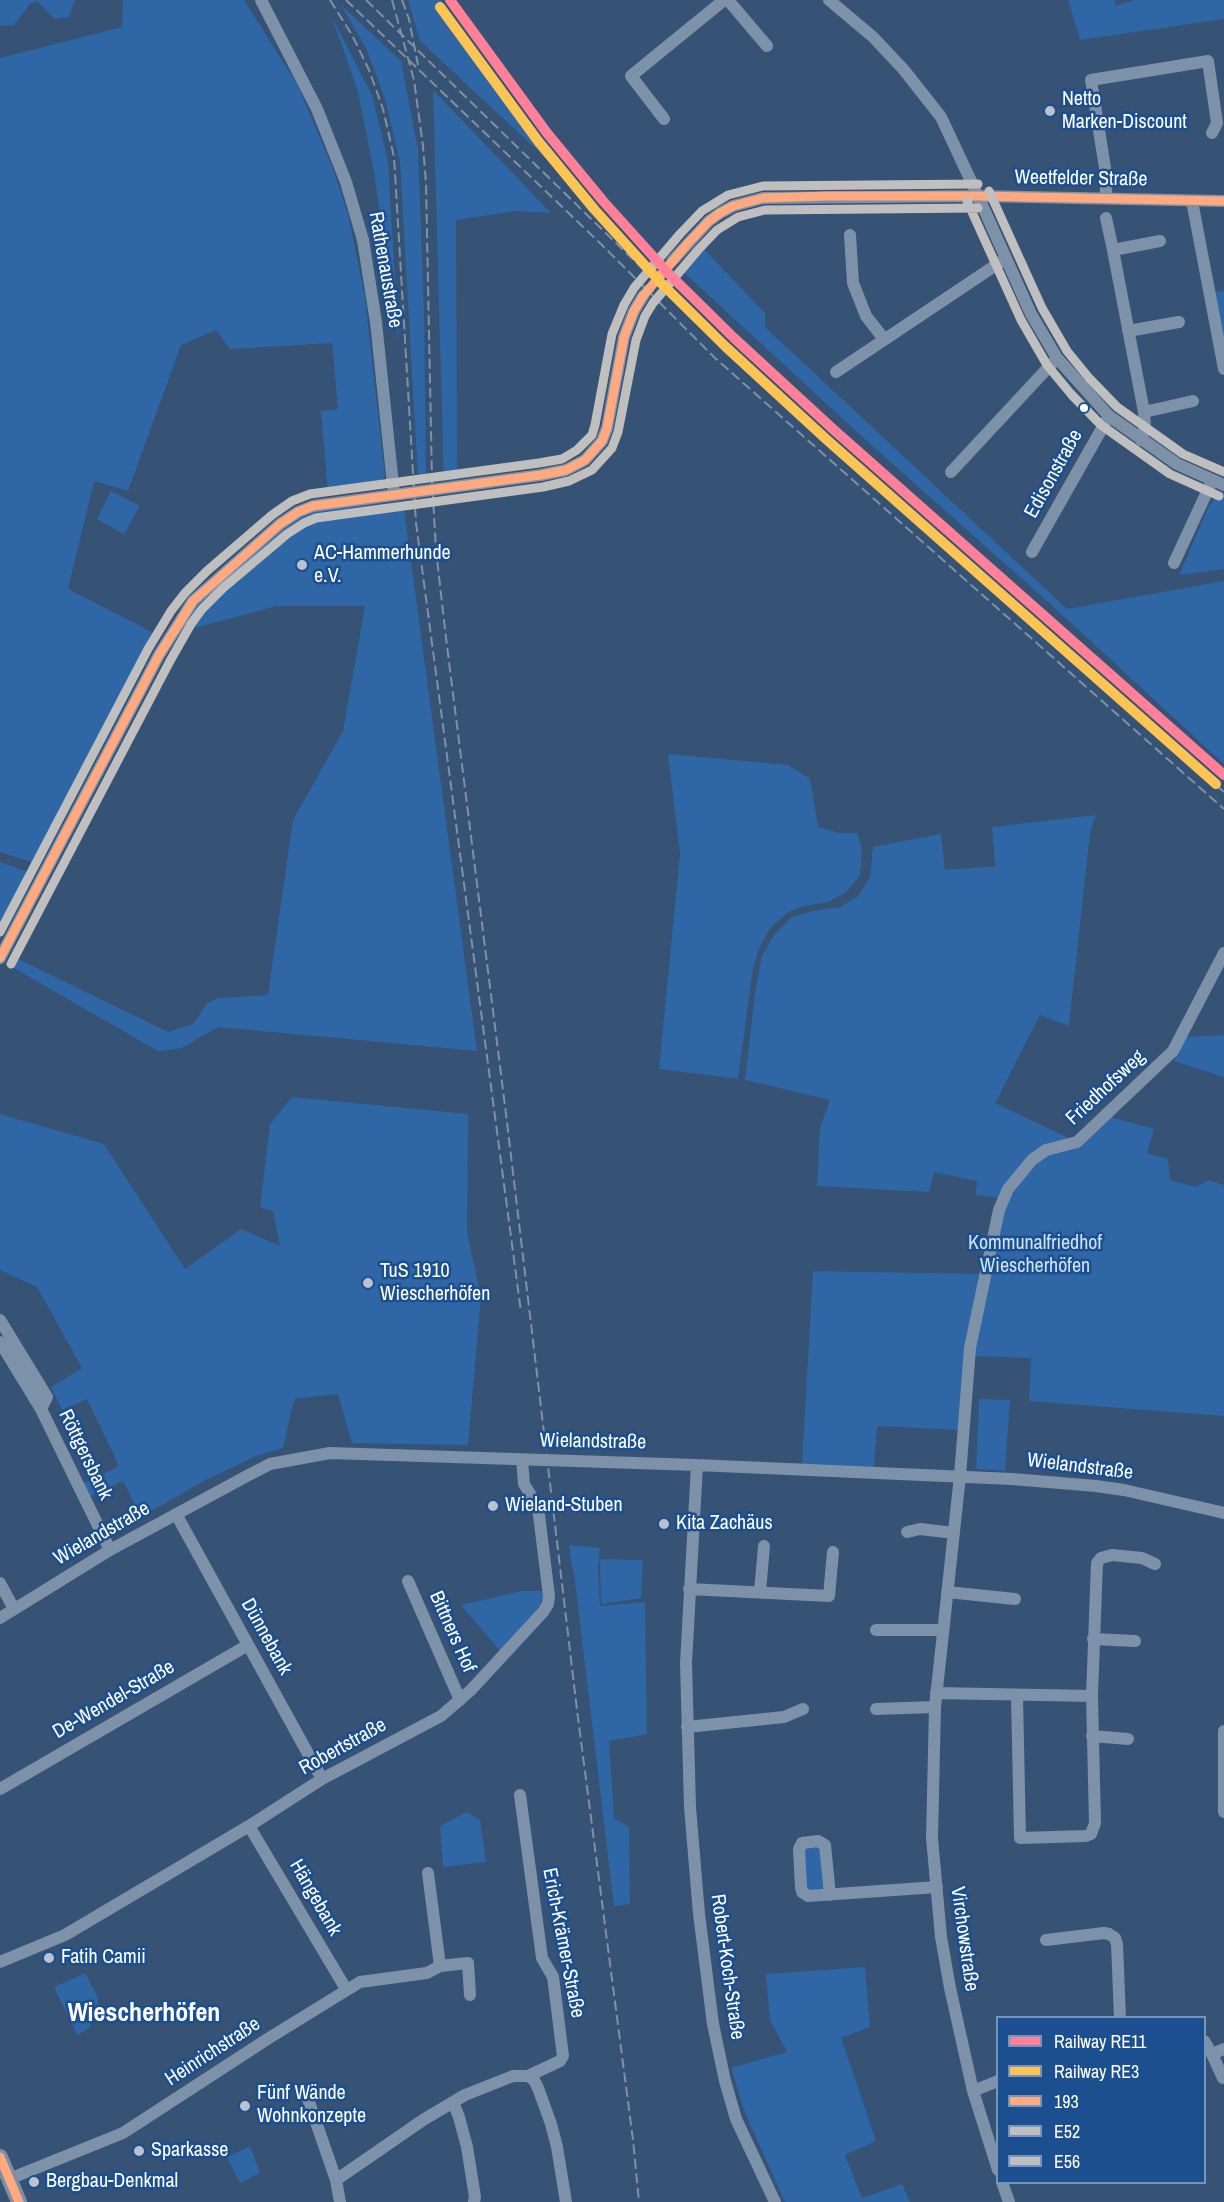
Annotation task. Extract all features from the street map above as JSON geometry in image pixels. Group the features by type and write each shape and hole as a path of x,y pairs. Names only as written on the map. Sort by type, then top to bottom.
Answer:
{"main road":[{"path":"0,2157 5,2181 19,2202"}],"street":[{"name":"Rathenaustraße","path":"261,0 317,109 346,182 361,231 376,322 394,494"},
{"path":"664,119 631,76 726,0 767,46"},
{"path":"829,0 873,38 904,70 941,117 1031,314 1057,358 1109,416 1177,464 1218,483 1174,563"},
{"path":"1106,199 1106,174 1090,80 1208,61 1217,123 1212,133"},
{"name":"Weetfelder Straße","path":"673,261 709,221 733,206 763,198 978,196 1224,201"},
{"path":"1192,201 1224,369"},
{"path":"1106,219 1144,412 1145,428 1141,440"},
{"path":"850,235 853,283 866,316 884,339"},
{"path":"1113,250 1160,242"},
{"path":"836,372 1005,259"},
{"path":"0,958 159,655 193,601 264,538 298,512 334,502 556,473 585,460 602,441 607,428 624,337 634,311 643,296"},
{"path":"1128,331 1179,322"},
{"path":"951,472 1057,358"},
{"path":"1144,412 1193,401"},
{"name":"Edisonstraße","path":"1032,552 1109,416"},
{"name":"Friedhofsweg","path":"960,1476 970,1348 999,1210 1008,1189 1032,1160 1046,1150 1077,1142 1173,1051 1224,953"},
{"name":"Röttgersbank","path":"0,1320 7,1344 19,1361 110,1550"},
{"name":"Wielandstraße","path":"0,1618 110,1550 270,1464 316,1454 352,1452 960,1476 1096,1486 1224,1513"},
{"name":"Robertstraße","path":"0,1962 65,1935 249,1826 322,1779 441,1716 460,1700 548,1604 549,1596 538,1508 524,1484 522,1460"},
{"name":"Robert-Koch-Straße","path":"697,1465 689,1589 687,1727 694,1862 713,2024 725,2082 736,2119 775,2202"},
{"name":"Virchowstraße","path":"960,1476 936,1693 932,1838 941,1937 950,1988 973,2091 996,2164"},
{"name":"Dünnebank","path":"176,1514 322,1779"},
{"path":"907,1532 920,1529 954,1533"},
{"path":"760,1592 764,1545"},
{"path":"689,1589 829,1596 833,1552"},
{"path":"1017,1696 1020,1838 1091,1834 1095,1823 1092,1696 1097,1563 1101,1558 1112,1555 1142,1558 1155,1564"},
{"name":"Bittners Hof","path":"408,1581 460,1700"},
{"path":"0,1583 14,1609"},
{"path":"947,1592 1015,1599"},
{"path":"876,1630 943,1630"},
{"path":"1093,1639 1135,1641"},
{"name":"De-Wendel-Straße","path":"0,1789 248,1645"},
{"path":"936,1693 1092,1696"},
{"path":"876,1709 935,1707"},
{"path":"687,1727 784,1717 803,1709"},
{"path":"1224,1731 1224,1812"},
{"path":"1092,1736 1128,1739"},
{"name":"Erich-Krämer-Straße","path":"520,1795 542,1958 553,1977 563,2056 560,2061 528,2076"},
{"name":"Hängebank","path":"249,1826 346,1989"},
{"path":"830,1895 825,1845 818,1841 802,1843 799,1849 802,1892 808,1896 830,1895 936,1887"},
{"path":"428,1873 440,1966"},
{"path":"1047,1940 1104,1933 1115,1938 1120,2016"},
{"name":"Heinrichstraße","path":"5,2181 123,2133 360,1982 427,1973 440,1966 468,1963 470,1995"},
{"path":"1206,2043 1218,2052 1222,2078"},
{"path":"336,2180 423,2120 465,2095 513,2076 528,2076 534,2080 538,2088 551,2124 566,2202"},
{"path":"973,2091 996,2081"},
{"path":"308,2099 336,2180 340,2202"},
{"path":"453,2102 467,2147 474,2202"},
{"path":"1003,2184 1009,2202"}],"green space":[{"path":"0,0 75,0 69,17 54,19 37,1 30,4 14,25 0,26"},
{"path":"123,0 244,0 297,84 332,166 348,214 365,297 385,476 373,488 328,493 321,411 338,409 332,343 230,349 216,330 181,345 128,491 94,481 68,589 160,636 40,865 0,852 0,58 122,27"},
{"path":"408,0 441,0 514,101 594,203 420,41"},
{"path":"1068,0 1114,0 1116,6 1134,0 1224,0 1224,19 1080,40"},
{"path":"341,5 401,61 418,150 424,309 426,476 418,477 400,162 385,99 366,48"},
{"path":"332,17 372,95 388,161 399,345 374,172 358,92"},
{"path":"433,90 551,213 517,211 456,220 457,480 444,481"},
{"path":"698,243 765,313 765,327 1067,609 1224,581 1224,764 679,268"},
{"path":"1224,291 1224,343 1214,292"},
{"path":"111,491 140,506 124,534 97,519"},
{"path":"1219,492 1224,492 1224,569 1179,575 1209,506"},
{"path":"403,502 477,1051 218,1027 182,1048 158,1051 7,964 12,956 168,1032 193,1024 207,1003 219,998 268,995 293,820 343,731 365,606 277,606 183,631 198,602 282,528 315,510"},
{"path":"668,754 788,765 810,779 818,827 839,833 857,833 862,849 860,876 845,893 828,902 804,906 788,912 770,928 759,949 753,968 738,1079 659,1069 680,854"},
{"path":"1096,815 1090,832 1069,1026 1040,1015 995,1103 1071,1139 1051,1143 999,1198 976,1195 977,1181 934,1172 929,1192 817,1186 820,1127 830,1100 745,1080 755,993 762,956 774,935 791,918 812,911 840,907 858,896 870,877 873,847 941,834 945,870 995,866 992,827"},
{"path":"0,862 34,874 0,939"},
{"path":"1224,1035 1224,1077 1174,1061 1186,1037"},
{"path":"292,1097 468,1114 467,1232 481,1297 468,1445 352,1443 338,1394 294,1399 283,1448 256,1456 204,1481 141,1517 123,1481 89,1497 82,1484 119,1466 87,1399 62,1410 51,1387 82,1368 37,1287 0,1270 0,1114 104,1144 185,1269 241,1229 280,1246 273,1211 260,1208 270,1124"},
{"name":"Kommunalfriedhof Wiescherhöfen","path":"1111,1117 1154,1129 1147,1153 1168,1159 1170,1180 1196,1187 1209,1180 1224,1185 1224,1416 1029,1401 1031,1358 973,1356 1006,1197 1035,1166 1053,1151"},
{"path":"813,1271 982,1274 960,1430 877,1426 874,1468 802,1464"},
{"path":"979,1399 1010,1400 1005,1471 976,1469"},
{"path":"569,1545 600,1548 598,1570 600,1606 645,1602 647,1734 609,1741 614,1818 629,1827 630,1904 614,1906"},
{"path":"600,1559 643,1560 641,1598 601,1604"},
{"path":"522,1591 543,1591 543,1600 534,1614 500,1651 461,1605"},
{"path":"467,1812 480,1820 486,1862 443,1867 440,1826"},
{"path":"821,1846 825,1889 807,1891 803,1852 805,1847"},
{"path":"865,1967 870,2027 841,2038 876,2141 845,2155 862,2198 902,2184 910,2202 785,2202 745,2113 731,2068 787,2052 770,2020 766,1974"},
{"path":"85,1973 97,1996 99,2007 88,2029 77,2035 54,1987"},
{"path":"250,2146 260,2173 240,2183 227,2157"}],"tunnel":[{"path":"643,296 673,260"}],"railway":[{"path":"330,0 352,35 369,70 383,109 394,157 416,523 521,1312"},
{"path":"346,0 603,246 715,358 1224,809"},
{"path":"366,0 724,348 1224,792"},
{"path":"392,0 414,80 426,183 432,480 436,550 639,2202"},
{"path":"402,0 409,19 418,65"}],"rail line":[{"name":"RE11","path":"450,0 547,133 603,201 669,274 734,338 834,430 1224,775"},
{"name":"RE3","path":"440,7 538,141 594,209 661,283 726,347 826,439 1216,784"}],"transit line":[{"name":"E56","path":"0,932 148,649 171,611 207,571 272,515 292,501 310,494 539,463 562,459 577,450 592,435 612,334 634,288 702,211 728,195 763,186 978,184"},
{"name":"E56","path":"989,191 1042,308 1067,351 1089,378 1117,407 1183,454 1224,472"},
{"name":"193","path":"0,958 159,655 193,601 280,524 298,512 313,506 541,475 566,470 585,460 602,441 607,428 624,337 634,311 643,296 689,242 720,213 733,206 763,198 826,196 978,196 1224,201"},
{"name":"E52","path":"967,201 1021,320 1047,365 1071,394 1101,425 1170,474 1219,496"},
{"name":"E52","path":"11,964 191,624 223,588 287,534 316,518 543,487 569,481 592,470 612,448 618,432 636,340 645,316 653,303 698,250 717,230 738,217 765,210 978,208"},
{"name":"193","path":"0,2157 19,2202"}],"place":[{"name":"Netto Marken-Discount","path":"1050,111"},
{"name":"AC-Hammerhunde e.V.","path":"302,565"},
{"name":"TuS 1910 Wiescherhöfen","path":"368,1283"},
{"name":"Wieland-Stuben","path":"493,1506"},
{"name":"Kita Zachäus","path":"664,1524"},
{"name":"Fatih Camii","path":"49,1958"},
{"name":"Fünf Wände Wohnkonzepte","path":"245,2106"},
{"name":"Sparkasse","path":"139,2151"},
{"name":"Bergbau-Denkmal","path":"34,2182"}],"district":[{"name":"Wiescherhöfen","path":"144,2014"}]}
